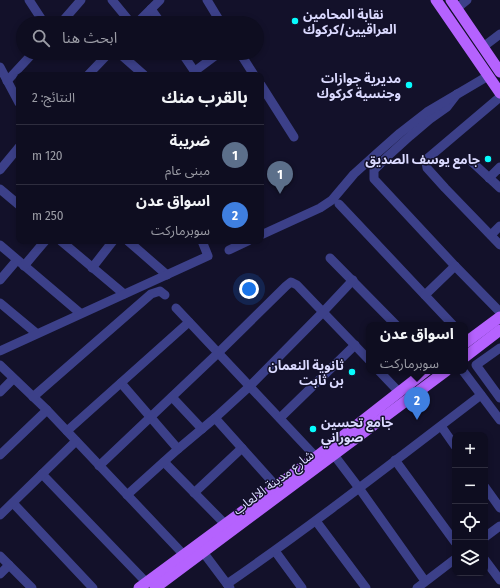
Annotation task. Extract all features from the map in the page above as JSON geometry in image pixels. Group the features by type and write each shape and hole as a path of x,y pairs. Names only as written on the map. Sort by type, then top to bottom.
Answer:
{"main road":[{"path":"436,0 500,93"},
{"path":"454,4 500,72"},
{"path":"468,340 500,317"},
{"path":"468,355 500,330"},
{"name":"شارع مدينة الالعاب","path":"147,586 184,554 316,457 422,374"},
{"name":"شارع مدينة الالعاب","path":"147,586 203,552 442,374"},
{"path":"372,413 379,422"}],"street":[{"path":"29,0 39,16"},
{"path":"67,16 81,0"},
{"path":"112,0 125,16"},
{"path":"144,16 160,0"},
{"path":"207,0 217,16"},
{"path":"454,4 467,0"},
{"path":"151,9 156,16"},
{"path":"483,47 500,34"},
{"path":"7,81 26,60"},
{"path":"91,72 102,60"},
{"path":"127,60 141,72"},
{"path":"187,60 195,72"},
{"path":"197,72 211,60"},
{"path":"244,60 252,72"},
{"path":"0,67 16,97"},
{"path":"264,233 320,208 332,200 354,174 400,133 427,112 488,76"},
{"path":"264,90 294,137"},
{"path":"457,94 447,107 430,119 374,170 374,179 500,312"},
{"path":"500,97 428,158 426,162 427,168 431,173 500,245"},
{"path":"0,170 16,151"},
{"path":"472,162 500,188"},
{"path":"489,178 500,167"},
{"path":"0,189 16,202"},
{"path":"338,204 450,322"},
{"path":"491,235 500,226"},
{"path":"0,280 42,244"},
{"path":"64,244 124,294"},
{"path":"92,268 111,244"},
{"path":"131,244 167,275"},
{"path":"0,351 36,333 208,256 203,244"},
{"path":"229,250 242,244"},
{"path":"0,245 80,313"},
{"path":"330,258 393,322"},
{"path":"425,295 455,266"},
{"path":"127,495 250,386 353,280"},
{"path":"99,466 291,282 297,285 366,357"},
{"path":"33,397 151,294 160,291 165,295"},
{"path":"0,303 36,333"},
{"path":"176,308 316,457"},
{"path":"67,431 189,322"},
{"path":"280,418 355,344"},
{"path":"498,392 476,365 500,348"},
{"path":"0,365 47,410 184,554"},
{"path":"382,374 399,392"},
{"path":"465,374 500,420"},
{"path":"0,392 14,379"},
{"path":"120,383 178,449"},
{"path":"203,552 228,586 481,395"},
{"path":"172,397 202,429"},
{"path":"0,455 47,410"},
{"path":"215,418 276,486"},
{"path":"441,426 452,442"},
{"path":"0,515 76,441"},
{"path":"194,493 242,448"},
{"path":"334,455 426,581"},
{"path":"395,460 454,540"},
{"path":"164,462 225,524"},
{"path":"42,474 147,586"},
{"path":"488,491 500,508"},
{"path":"13,503 93,588"},
{"path":"316,521 366,588"},
{"path":"488,535 500,526"},
{"path":"275,551 302,588"},
{"path":"0,556 32,588"},
{"path":"417,588 452,561"},
{"path":"488,564 500,580"},
{"path":"0,574 9,565"}],"place":[{"name":"نقابة المحامين العراقيين/كركوك","path":"295,21"},
{"name":"مديرية جوازات وجنسية كركوك","path":"409,85"},
{"name":"جامع يوسف الصديق","path":"488,159"},
{"name":"ضريبة","path":"280,194"},
{"name":"ثانوية النعمان بن ثابت","path":"352,372"},
{"name":"اسواق عدن","path":"417,420"},
{"name":"جامع تحسين صوراني","path":"313,429"}]}
